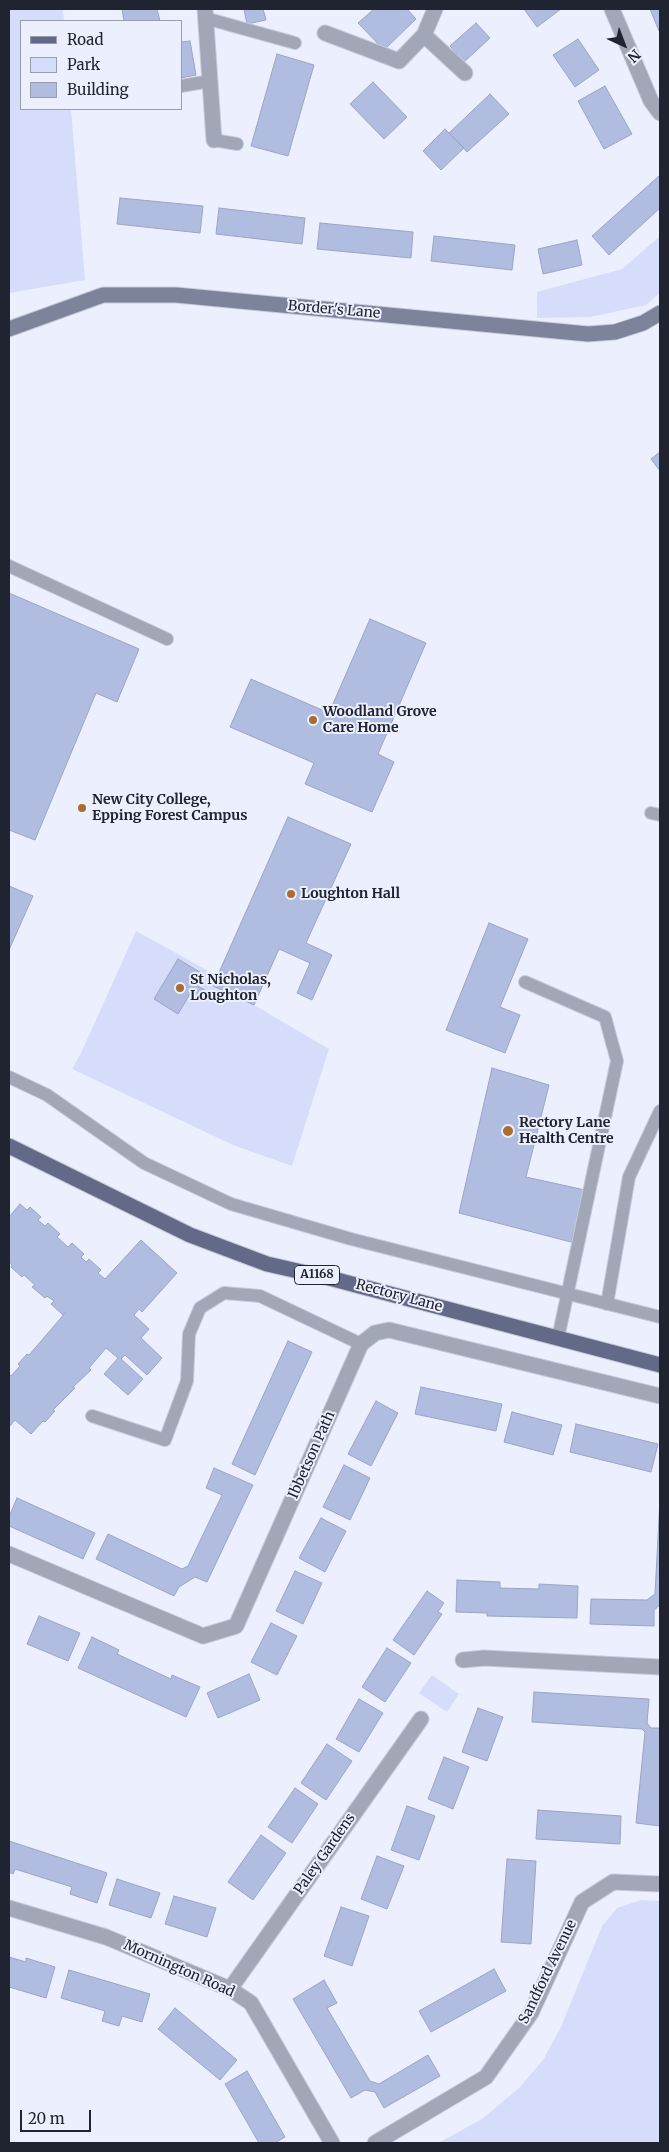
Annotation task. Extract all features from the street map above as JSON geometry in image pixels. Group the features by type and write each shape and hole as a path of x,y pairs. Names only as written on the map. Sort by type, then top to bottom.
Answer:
{"main road":[{"name":"Rectory Lane","path":"9,1146 190,1235 267,1264 333,1279 660,1365"}],"street":[{"path":"325,33 399,61 424,35 435,9"},
{"path":"612,9 651,101 660,113"},
{"path":"205,13 214,140"},
{"path":"424,35 465,73"},
{"name":"Border's Lane","path":"9,329 103,295 176,295 588,334 615,332 643,323 660,313"},
{"path":"361,1344 375,1333 389,1330 660,1396"},
{"name":"Ibbetson Path","path":"9,1554 203,1636 236,1626 361,1344"},
{"path":"463,1660 484,1658 660,1667"},
{"name":"Paley Gardens","path":"230,1988 421,1720"},
{"name":"Sandford Avenue","path":"375,2143 486,2077 531,2014 582,1902 613,1882 660,1884"},
{"name":"Mornington Road","path":"9,1908 106,1936 230,1988 252,2003 332,2143"}],"lane":[{"path":"205,13 295,43"},
{"path":"182,86 210,81"},
{"path":"214,140 237,144"},
{"path":"9,566 167,639"},
{"path":"524,982 605,1017 617,1061 558,1338"},
{"path":"9,1077 47,1095 144,1162 231,1204 351,1239 660,1317"},
{"path":"607,1304 629,1177 660,1111"},
{"path":"92,1416 165,1440 187,1381 190,1334 200,1308 224,1293 260,1296 361,1344"}],"green space":[{"path":"9,9 63,9 64,20 20,20 20,110 71,110 85,280 9,293"},
{"path":"660,236 660,293 646,305 590,317 537,318 537,292 622,269"},
{"path":"136,931 207,970 206,978 213,986 254,1005 329,1049 292,1166 233,1145 72,1069"},
{"path":"432,1675 459,1694 447,1712 419,1693"},
{"path":"641,1900 660,1901 660,2143 438,2143 482,2119 519,2088 543,2060 561,2027 602,1926 617,1908"}],"building":[{"path":"122,9 157,9 160,20 124,20"},
{"path":"244,9 263,9 266,20 247,24"},
{"path":"374,9 407,9 416,19 384,50 358,23"},
{"path":"524,9 561,9 537,27"},
{"path":"650,9 660,9 659,31"},
{"path":"476,23 490,38 464,62 450,46"},
{"path":"578,39 599,70 575,87 553,55"},
{"path":"190,41 196,75 182,78 182,42"},
{"path":"277,54 314,65 288,156 251,146"},
{"path":"373,82 407,117 384,139 350,104"},
{"path":"605,86 632,134 604,149 578,101"},
{"path":"490,94 509,114 467,152 449,133"},
{"path":"445,129 464,148 441,170 423,151"},
{"path":"660,175 660,208 609,255 592,236"},
{"path":"120,198 203,206 200,233 117,224"},
{"path":"219,208 305,218 302,244 216,234"},
{"path":"320,223 413,232 411,258 317,249"},
{"path":"434,236 515,245 512,270 431,261"},
{"path":"577,240 582,265 543,274 538,249"},
{"path":"660,452 660,471 651,459"},
{"path":"9,593 139,649 117,702 96,693 35,840 9,830"},
{"name":"Woodland Grove Care Home","path":"370,619 426,643 378,754 394,762 372,812 305,784 314,763 230,727 251,679 329,713"},
{"name":"Loughton Hall","path":"288,817 351,844 306,943 332,955 312,1000 297,993 310,963 279,949 254,1005 213,986"},
{"path":"9,886 33,896 9,950"},
{"path":"489,923 528,939 500,1007 520,1015 505,1053 446,1030"},
{"name":"St Nicholas, Loughton","path":"178,959 203,974 196,985 205,990 199,999 190,994 178,1014 154,999"},
{"name":"Rectory Lane Health Centre","path":"492,1068 549,1085 526,1177 585,1190 571,1242 459,1213"},
{"path":"20,1204 27,1210 30,1207 41,1217 38,1220 45,1226 48,1223 60,1234 57,1237 68,1247 72,1243 84,1254 81,1257 86,1262 89,1259 101,1270 98,1273 105,1279 141,1240 177,1273 142,1312 139,1309 134,1315 149,1329 141,1338 162,1358 147,1375 125,1355 121,1359 143,1379 128,1395 104,1374 118,1358 106,1348 89,1368 91,1370 73,1387 75,1388 53,1410 55,1411 45,1422 43,1421 31,1434 15,1420 9,1427 9,1374 11,1376 20,1366 18,1364 27,1354 29,1355 66,1312 63,1315 51,1304 54,1301 47,1296 45,1298 32,1287 35,1285 11,1267 12,1265 9,1261 9,1217"},
{"path":"288,1341 312,1352 255,1475 232,1464"},
{"path":"421,1387 502,1404 496,1431 415,1414"},
{"path":"376,1401 398,1413 371,1466 348,1454"},
{"path":"512,1412 562,1425 553,1455 504,1442"},
{"path":"576,1424 658,1444 651,1472 570,1452"},
{"path":"344,1465 370,1478 350,1520 323,1507"},
{"path":"214,1468 253,1485 207,1582 195,1577 179,1587 174,1596 96,1559 108,1534 182,1569 188,1566 222,1495 206,1488"},
{"path":"17,1498 95,1533 83,1559 9,1526 9,1517"},
{"path":"660,1499 660,1605 654,1610 654,1626 590,1624 591,1599 647,1600 655,1594"},
{"path":"321,1518 346,1531 325,1572 299,1558"},
{"path":"295,1571 322,1583 303,1624 276,1611"},
{"path":"457,1580 500,1582 500,1588 539,1589 539,1584 578,1586 577,1618 487,1616 487,1613 456,1612"},
{"path":"427,1591 444,1603 438,1612 442,1614 414,1655 393,1640"},
{"path":"39,1616 80,1633 68,1661 27,1644"},
{"path":"271,1623 297,1636 277,1675 251,1662"},
{"path":"92,1637 119,1650 117,1654 171,1679 172,1675 200,1687 186,1717 78,1668"},
{"path":"387,1648 411,1663 385,1702 362,1687"},
{"path":"249,1674 260,1700 218,1718 207,1693"},
{"path":"534,1692 649,1699 647,1723 651,1728 660,1728 660,1826 636,1823 645,1732 642,1729 532,1722"},
{"path":"359,1699 383,1713 359,1752 336,1739"},
{"path":"478,1708 503,1717 487,1761 462,1752"},
{"path":"327,1744 352,1761 326,1800 301,1783"},
{"path":"444,1757 469,1767 453,1809 428,1799"},
{"path":"295,1788 318,1804 292,1843 268,1827"},
{"path":"407,1806 435,1816 419,1860 391,1850"},
{"path":"538,1810 621,1816 620,1844 536,1839"},
{"path":"261,1835 286,1853 253,1900 228,1882"},
{"path":"9,1841 107,1873 97,1903 70,1894 72,1887 15,1869 13,1874 9,1872"},
{"path":"377,1856 404,1866 387,1909 361,1899"},
{"path":"507,1859 536,1861 531,1944 501,1942"},
{"path":"117,1879 160,1893 151,1918 109,1905"},
{"path":"174,1896 216,1908 207,1937 165,1924"},
{"path":"341,1907 369,1916 352,1966 324,1956"},
{"path":"9,1957 26,1962 26,1958 55,1967 46,1998 9,1987"},
{"path":"494,1969 506,1991 431,2032 419,2011"},
{"path":"69,1970 150,1994 142,2022 122,2016 119,2026 102,2021 105,2011 61,1998"},
{"path":"324,1980 337,2003 327,2008 370,2081 379,2084 428,2055 440,2076 384,2108 375,2092 365,2090 351,2098 293,1999"},
{"path":"175,2008 237,2060 220,2080 158,2029"},
{"path":"247,2071 285,2137 275,2143 259,2143 225,2084"}],"place":[{"name":"Woodland Grove Care Home","path":"313,720"},
{"name":"New City College, Epping Forest Campus","path":"82,808"},
{"name":"Loughton Hall","path":"291,894"},
{"name":"St Nicholas, Loughton","path":"180,988"},
{"name":"Rectory Lane Health Centre","path":"508,1131"}]}
